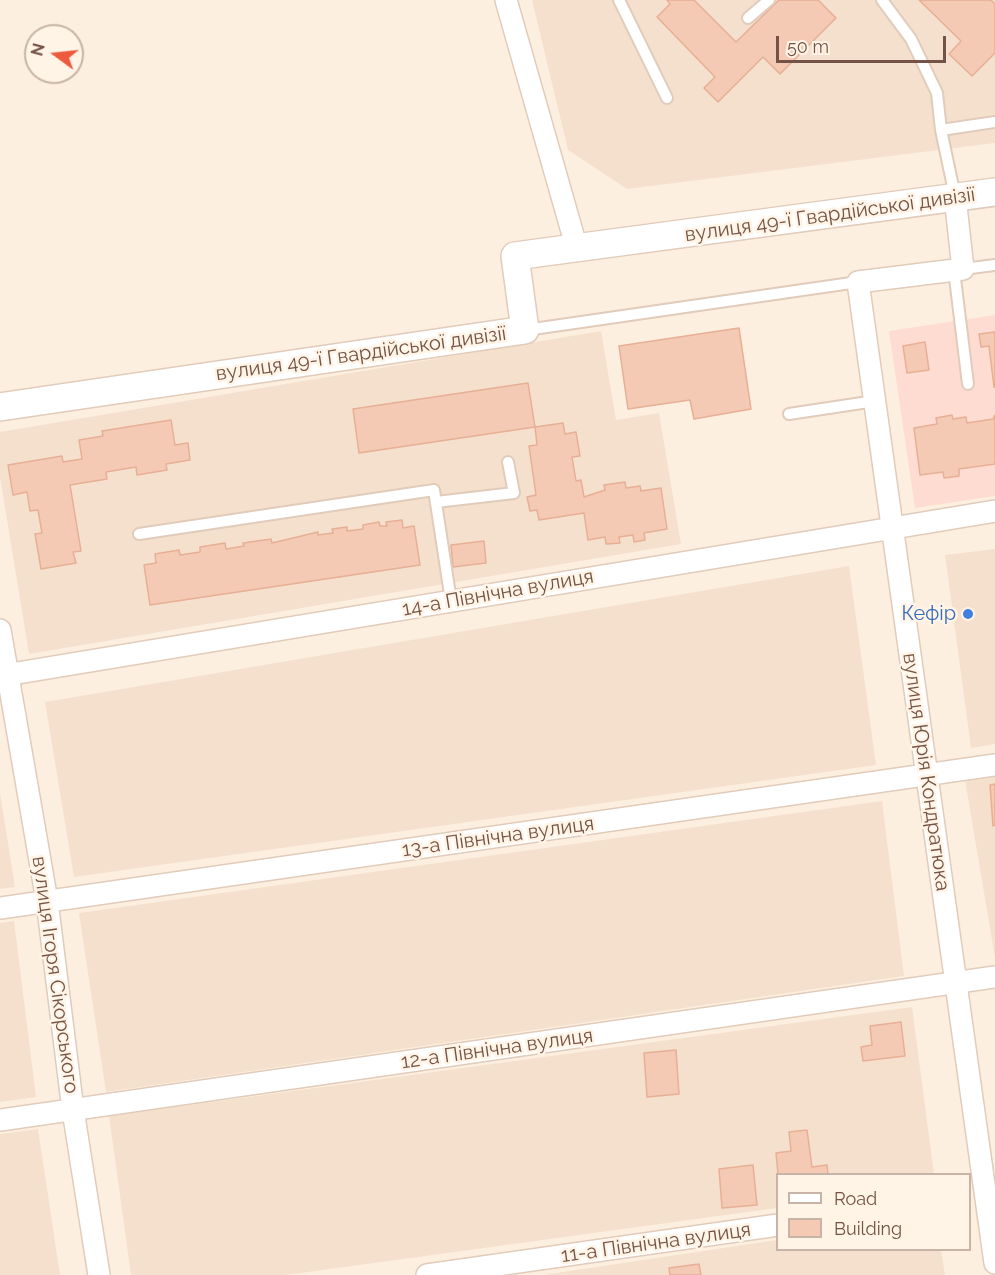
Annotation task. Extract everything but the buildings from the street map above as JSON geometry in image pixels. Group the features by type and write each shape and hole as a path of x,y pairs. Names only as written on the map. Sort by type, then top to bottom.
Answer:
{"street":[{"path":"506,0 577,249"},
{"name":"вулиця 49-ї Гвардійської дивізії","path":"0,407 525,330 515,256 995,192"},
{"path":"858,282 959,270 955,197"},
{"name":"вулиця Юрія Кондратюка","path":"858,282 926,776 958,982 984,1196 995,1263"},
{"name":"14-а Північна вулиця","path":"4,675 452,602 892,526 995,511"},
{"name":"вулиця Ігоря Сікорського","path":"0,630 4,675 47,901 73,1110 99,1275"},
{"name":"13-а Північна вулиця","path":"0,908 995,765"},
{"name":"12-а Північна вулиця","path":"0,1120 995,978"},
{"name":"11-а Північна вулиця","path":"427,1275 776,1226"}],"lane":[{"path":"619,0 667,98"},
{"path":"748,18 770,0"},
{"path":"882,0 911,39 937,93 941,130 955,197"},
{"path":"941,130 995,122"},
{"path":"968,384 959,270 995,265"},
{"path":"525,330 858,282"},
{"path":"789,414 875,401"},
{"path":"436,502 514,493 508,462"},
{"path":"139,534 434,490 452,602"}],"shaded area":[{"path":"532,0 995,0 995,143 627,189 568,150"},
{"path":"995,315 995,496 915,508 889,331"},
{"path":"601,331 616,420 659,413 681,544 29,654 0,477 0,432"},
{"path":"995,549 995,744 971,748 945,555"},
{"path":"849,566 876,765 74,877 45,702"},
{"path":"995,775 995,958 965,780"},
{"path":"0,793 15,887 0,889"},
{"path":"882,801 904,976 106,1092 79,913"},
{"path":"14,921 36,1097 0,1102 0,923"},
{"path":"912,1007 934,1173 776,1173 776,1208 286,1275 131,1275 109,1116"},
{"path":"38,1129 60,1275 0,1275 0,1134"},
{"path":"776,1240 776,1251 941,1251 945,1275 543,1275"}],"place":[{"name":"Кефір","path":"968,614"}]}
